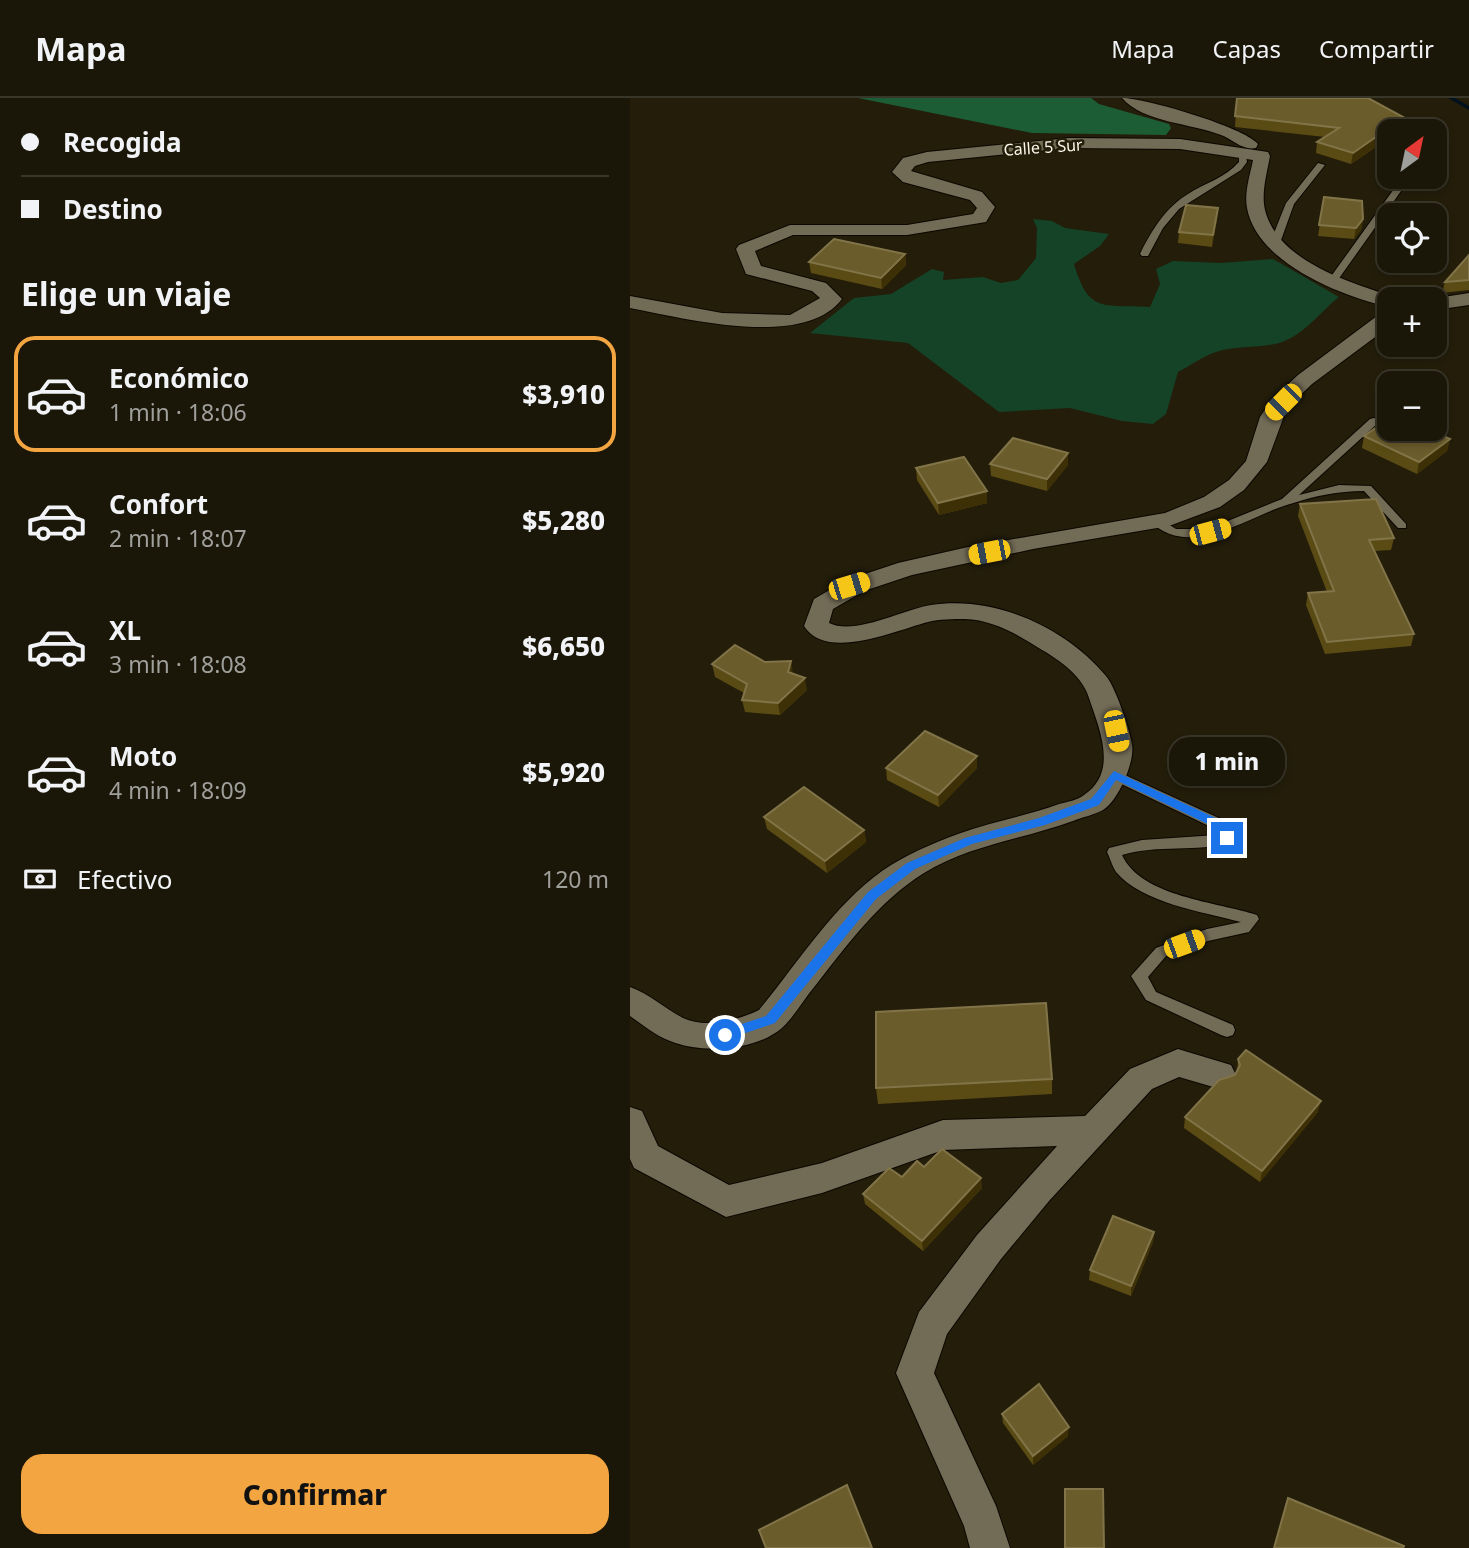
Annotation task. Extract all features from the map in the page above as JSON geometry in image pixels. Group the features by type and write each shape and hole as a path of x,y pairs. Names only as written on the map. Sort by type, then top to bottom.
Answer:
{"street":[{"path":"1130,98 1166,115 1245,141 1262,156 1256,210 1265,233 1287,254 1332,282 1377,298"},
{"name":"Calle 5 Sur","path":"630,302 722,319 794,321 832,299 818,287 752,270 745,249 790,230 907,230 980,218 986,207 976,196 909,178 901,172 909,162 927,157 1069,143 1180,144 1262,156"},
{"path":"1447,302 1469,299"},
{"path":"630,1000 678,1031 693,1034 725,1035 760,1024 770,1019 856,913 891,880 925,859 969,841 1041,822 1095,802 1114,775 1119,746 1097,682 1064,652 1021,626 981,612 949,611 843,635 831,634 816,626 814,612 821,602 849,586 913,566 1051,537 1156,521 1202,508 1247,478 1264,448 1273,412 1294,391 1377,329"},
{"path":"990,1548 982,1520 964,1486 915,1373 932,1324 981,1258 1037,1190 1141,1079 1178,1063 1220,1075"},
{"path":"630,1121 646,1157 726,1201 822,1178 943,1135 1095,1130"}],"lane":[{"path":"1145,254 1158,225 1167,215 1188,197 1228,177 1243,162 1242,153"},
{"path":"1275,243 1290,203 1321,165"},
{"path":"1332,282 1397,191"},
{"path":"1284,502 1374,421"},
{"path":"1156,521 1174,533 1210,532 1284,502 1339,488 1367,488 1402,526"},
{"path":"1114,775 1218,824 1227,838 1206,843 1132,845 1114,852 1116,864 1141,887 1252,919 1244,928 1207,936 1161,952 1139,976 1151,996 1227,1030"}],"green space":[{"path":"858,98 1091,98 1099,104 1169,124 1171,128 1166,135 1032,133"},
{"path":"1033,219 1052,221 1065,228 1109,234 1100,246 1074,264 1085,291 1100,303 1150,307 1160,284 1156,269 1173,261 1221,263 1273,259 1339,297 1302,331 1285,341 1216,352 1178,372 1166,414 1153,424 1122,421 1070,408 999,412 908,343 810,333 854,298 891,294 932,269 944,272 943,280 983,277 1001,283 1018,280 1036,258 1037,228"}],"building":[{"path":"1237,98 1368,98 1407,119 1377,119 1377,136 1353,153 1317,142 1339,128 1235,116"},
{"path":"1324,197 1362,201 1363,219 1356,228 1319,225"},
{"path":"1186,205 1218,208 1213,235 1179,232"},
{"path":"834,239 905,254 881,278 809,262"},
{"path":"1469,255 1469,280 1445,282"},
{"path":"1377,427 1377,441 1450,439 1419,462 1364,436"},
{"path":"1013,438 1068,453 1047,479 990,464"},
{"path":"964,457 987,491 938,503 916,468"},
{"path":"1376,499 1394,538 1369,540 1414,634 1327,642 1308,593 1334,591 1300,504"},
{"path":"735,645 765,662 791,661 788,672 805,678 778,703 742,700 747,684 712,664"},
{"path":"925,731 977,756 938,795 886,768"},
{"path":"804,787 864,830 825,861 764,817"},
{"path":"1046,1003 1052,1079 876,1088 876,1012"},
{"path":"1246,1050 1321,1101 1262,1171 1185,1117 1219,1080 1235,1075 1240,1065 1238,1059"},
{"path":"942,1149 981,1178 922,1241 863,1194 889,1168 902,1177 917,1161 924,1167"},
{"path":"1113,1216 1154,1232 1131,1286 1090,1270"},
{"path":"1039,1384 1069,1427 1033,1456 1002,1414"},
{"path":"847,1485 872,1548 766,1548 759,1530"},
{"path":"1065,1489 1103,1489 1104,1548 1065,1548"},
{"path":"1288,1498 1404,1546 1274,1548"}],"waterway":[{"path":"1451,98 1469,108"}],"route":[{"path":"725,1035 749,1029 770,1019 843,933 856,913 872,896 911,866 969,841 1041,822 1095,802 1114,775 1218,824 1227,838"}]}
